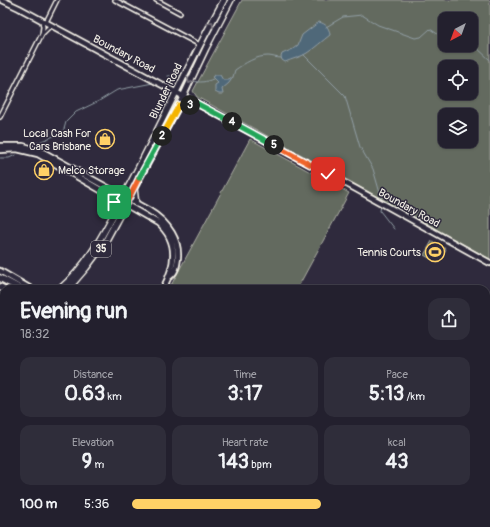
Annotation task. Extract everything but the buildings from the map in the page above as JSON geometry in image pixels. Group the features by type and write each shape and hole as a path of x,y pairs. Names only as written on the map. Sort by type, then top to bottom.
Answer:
{"highway":[{"path":"0,278 13,285"}],"main road":[{"name":"Boundary Road","path":"2,0 52,25 490,263"},
{"name":"Blunder Road","path":"71,285 100,251 176,92 224,0"},
{"name":"Blunder Road","path":"64,285 87,261 114,215 134,187 179,105 206,48 232,0"},
{"path":"179,105 190,105 196,103"},
{"path":"0,148 23,146 34,148 124,200 155,220 168,233 172,243 174,252 170,277"},
{"path":"0,148 17,149 38,154 114,198 136,204 159,217 174,235 178,256 175,271 165,285"},
{"path":"134,187 136,204"},
{"path":"114,198 114,215"},
{"path":"0,271 24,285"}],"street":[{"path":"0,117 42,34 44,21 57,0"},
{"path":"115,0 200,45"},
{"path":"156,0 180,13"},
{"path":"42,34 52,25"}],"shaded area":[{"path":"242,0 490,0 490,259 197,97 193,91"},
{"path":"250,139 349,193 299,285 171,285"},
{"name":"Tennis Courts","path":"432,241 446,249 438,263 424,255"}],"water":[{"path":"319,22 327,26 330,35 305,54 285,62 282,60 282,54 298,45 302,35"},
{"path":"215,75 220,75 223,80 229,80 233,77 222,89 223,94 215,92 215,85 218,83 212,77"}],"waterway":[{"path":"326,27 343,17 362,15 378,25 415,38 421,37 430,29 438,34"},
{"path":"478,49 490,60"},
{"path":"304,55 345,96 360,147 373,169 382,200"},
{"path":"233,77 235,70 247,62 264,56 281,58"},
{"path":"168,76 179,76"},
{"path":"193,81 203,82 213,79"},
{"path":"34,144 59,134 64,129 66,122 76,112 117,90 153,83"},
{"path":"0,158 9,158 16,155"},
{"path":"381,206 380,211 394,229"}],"place":[{"name":"Local Cash For Cars Brisbane","path":"105,139"},
{"name":"Melco Storage","path":"44,170"},
{"name":"Tennis Courts","path":"435,252"}],"route":[{"path":"114,202 114,198 126,204 179,105 190,105 196,103 328,174"}]}
